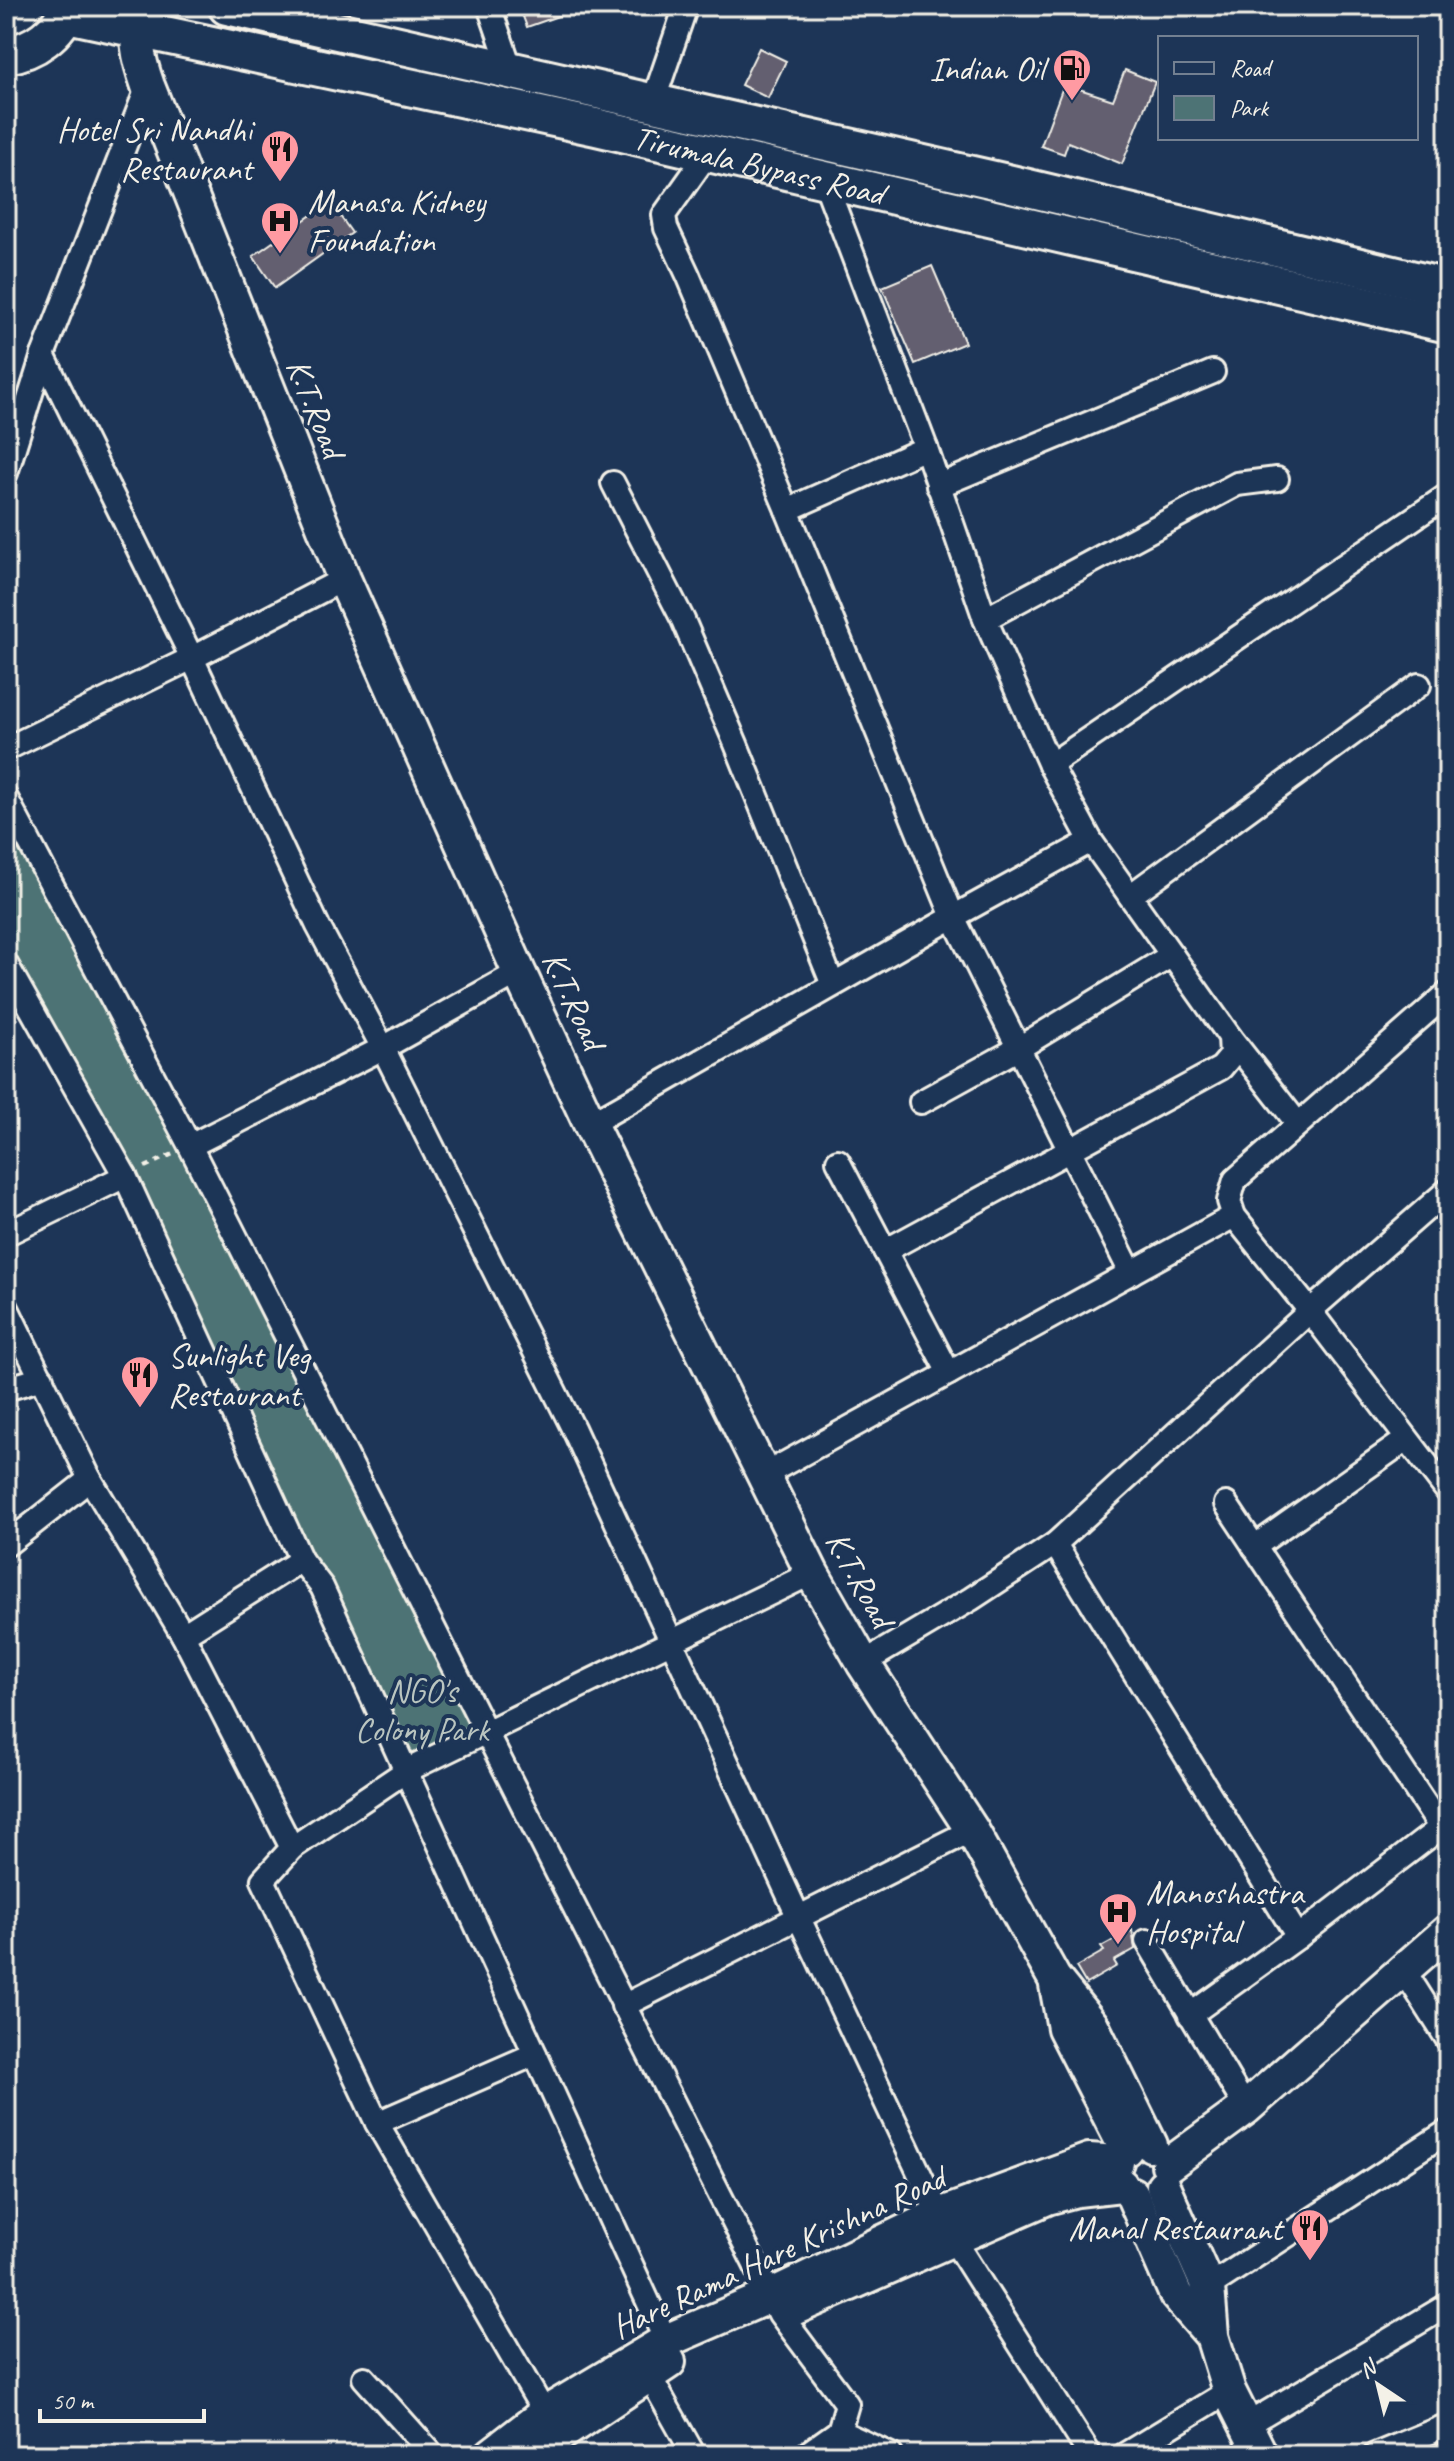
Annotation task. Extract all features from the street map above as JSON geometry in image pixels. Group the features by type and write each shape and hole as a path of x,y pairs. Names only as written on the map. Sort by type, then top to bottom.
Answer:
{"main road":[{"name":"Tirumala Bypass Road","path":"227,6 1448,288"},
{"name":"Tirumala Bypass Road","path":"68,10 138,17 825,182 1448,324"},
{"path":"6,55 20,53 38,44 55,31 68,10"},
{"name":"K.T.Road","path":"138,17 138,56 148,86 344,579 519,972 590,1124 812,1573 863,1663 972,1830 1054,1978 1092,2025 1140,2169 1176,2295 1212,2336"},
{"path":"596,127 605,91"},
{"path":"1140,2169 1246,2108 1448,1931"},
{"name":"Hare Rama Hare Krishna Road","path":"491,2455 649,2375 681,2354 775,2305 1089,2160 1140,2169"},
{"name":"K.T.Road","path":"1140,2169 1208,2287 1212,2336 1229,2391 1261,2455"},
{"name":"Hare Rama Hare Krishna Road","path":"530,2455 551,2424 666,2341 775,2305"}],"street":[{"path":"489,6 511,70"},
{"path":"653,102 686,6"},
{"path":"6,473 43,355 148,86"},
{"path":"708,153 664,215 663,222 787,510 953,917 1131,1273"},
{"path":"825,182 926,448 985,619 1050,765 1091,841 1230,1037 1298,1124"},
{"path":"43,355 192,658 318,926 383,1048 574,1430 798,1916 946,2227 1090,2455"},
{"path":"938,486 1213,372"},
{"path":"787,510 926,448"},
{"path":"985,619 1237,484 1277,479"},
{"path":"613,483 683,620 833,985"},
{"path":"1050,765 1448,495"},
{"path":"6,749 344,579"},
{"path":"1130,896 1419,685"},
{"path":"6,798 187,1147 775,2305 847,2404 839,2431 805,2455"},
{"path":"590,1124 1091,841"},
{"path":"921,1102 1019,1048 1172,955"},
{"path":"6,964 12,989 134,1172 301,1560 322,1587 666,2341"},
{"path":"187,1147 383,1048 519,972"},
{"path":"1448,993 1235,1180 1229,1201 1234,1216 1448,1492"},
{"path":"885,1251 1221,1068 1231,1056 1230,1037"},
{"path":"838,1161 949,1373"},
{"path":"6,1234 134,1172"},
{"path":"863,1663 971,1599 1055,1544 1310,1311 1448,1190"},
{"path":"764,1475 1234,1216"},
{"path":"6,1306 90,1479 183,1635 292,1848"},
{"path":"6,1389 42,1378"},
{"path":"1254,1547 1407,1439"},
{"path":"6,1545 90,1479"},
{"path":"1190,2015 1444,1825 1226,1504"},
{"path":"1055,1544 1298,1937"},
{"path":"183,1635 301,1560"},
{"path":"551,2424 377,2123 263,1880 292,1848 406,1771 812,1573"},
{"path":"623,2006 972,1830"},
{"path":"1147,1941 1246,2108"},
{"path":"1403,1969 1448,2040"},
{"path":"377,2123 535,2054"},
{"path":"1208,2287 1448,2131"},
{"path":"1246,2425 1448,2305"},
{"path":"649,2375 694,2455"},
{"path":"364,2378 433,2455"},
{"path":"1124,2455 1229,2391"},
{"path":"1375,2455 1448,2425"},
{"path":"839,2431 891,2455"}],"path":[{"path":"134,1172 187,1147"}],"green space":[{"name":"NGO's Colony Park","path":"6,798 484,1733 403,1773 124,1156 6,965"}],"building":[{"path":"519,6 578,6 578,9 527,27"},
{"path":"759,48 786,61 768,98 741,85"},
{"path":"1125,70 1155,82 1122,164 1068,142 1064,154 1041,146 1064,84 1113,100"},
{"path":"330,202 352,233 275,288 253,256"},
{"path":"932,266 965,343 915,364 882,287"},
{"path":"1132,1930 1135,1949 1114,1961 1117,1966 1086,1984 1076,1967 1104,1951 1101,1947"}],"place":[{"name":"Indian Oil","path":"1072,102"},
{"name":"Hotel Sri Nandhi Restaurant","path":"280,183"},
{"name":"Manasa Kidney Foundation","path":"280,255"},
{"name":"Sunlight Veg Restaurant","path":"140,1409"},
{"name":"Manoshastra Hospital","path":"1118,1946"},
{"name":"Manal Restaurant","path":"1310,2262"}]}
